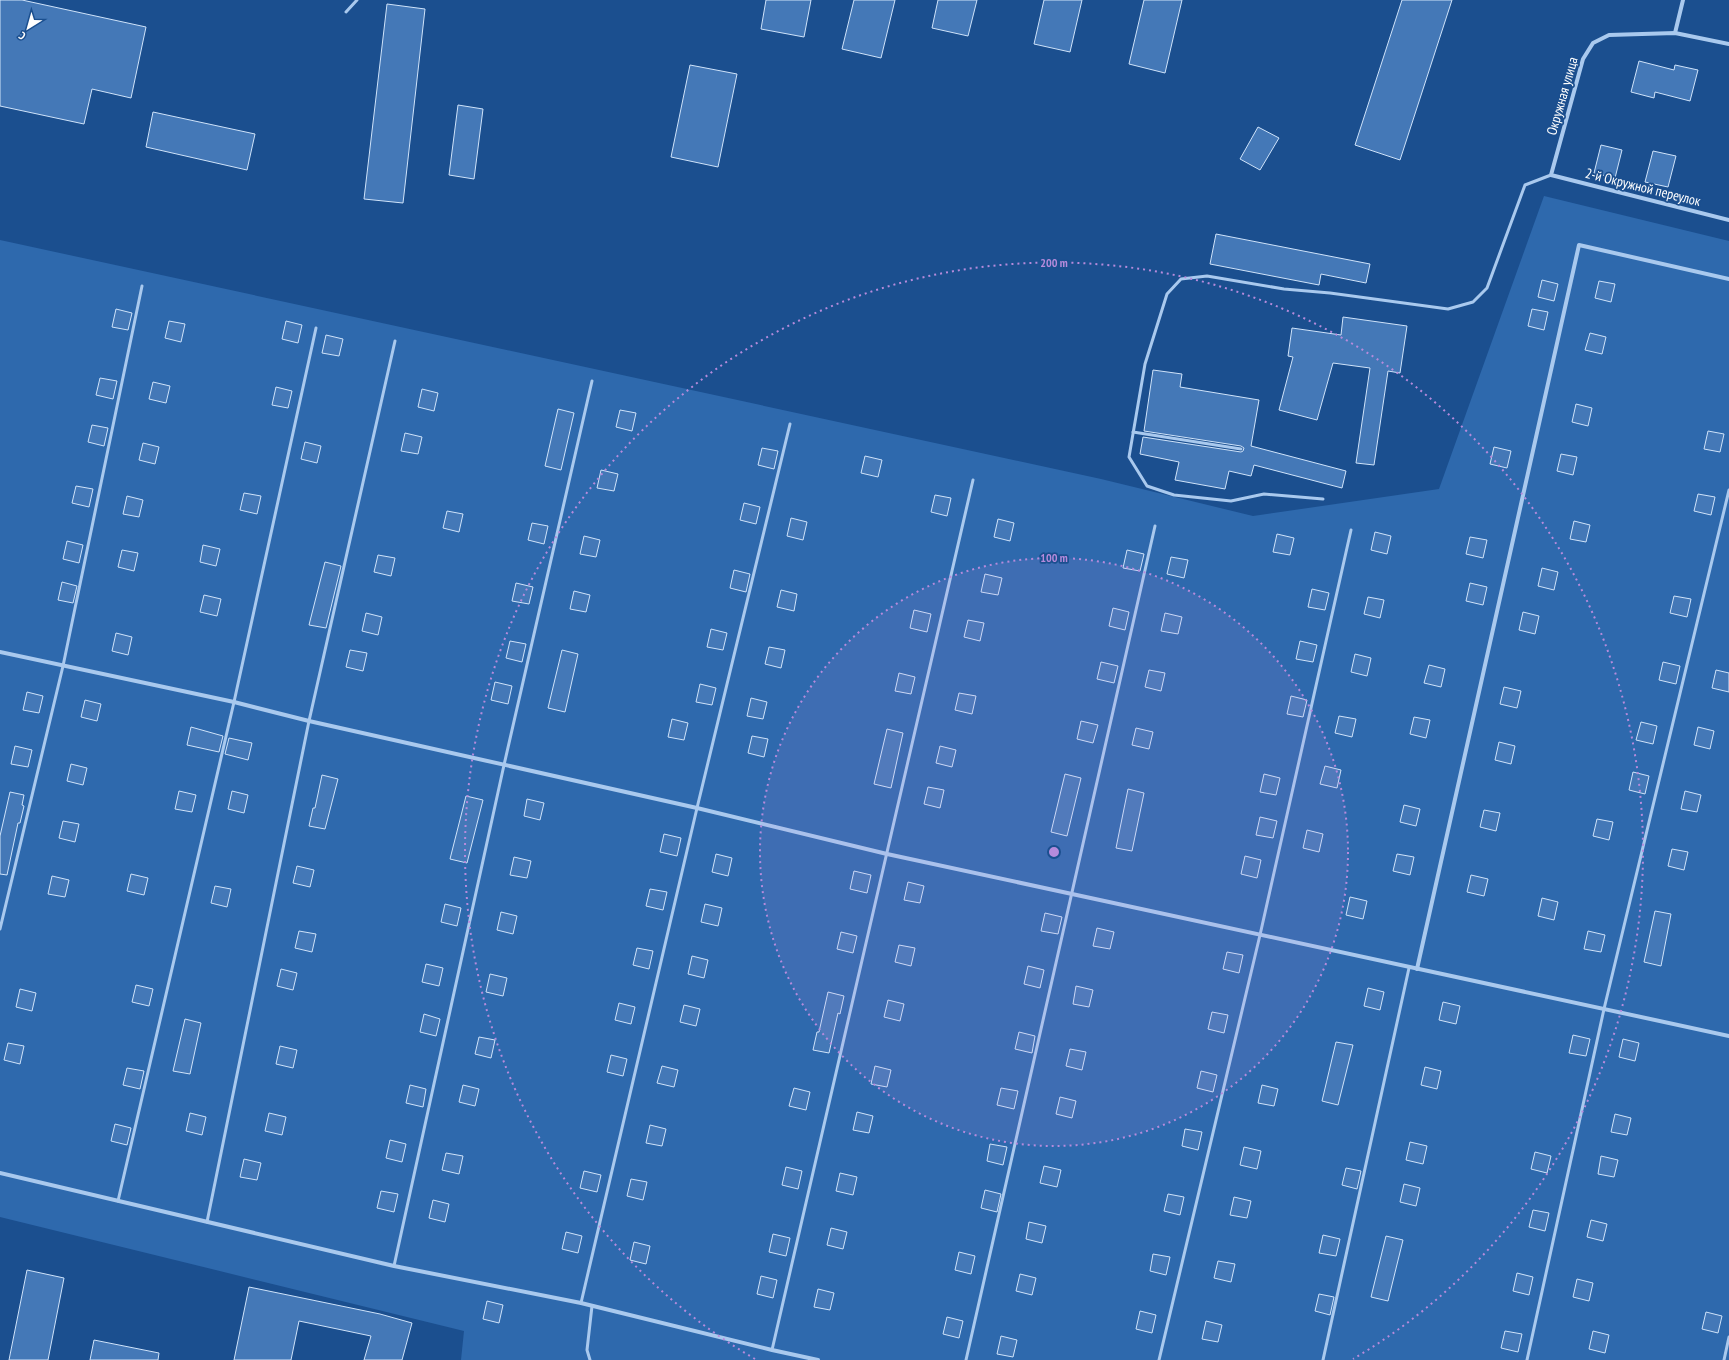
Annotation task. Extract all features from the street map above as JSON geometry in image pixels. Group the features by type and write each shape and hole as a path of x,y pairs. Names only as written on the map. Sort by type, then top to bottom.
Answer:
{"street":[{"path":"1675,33 1683,0"},
{"name":"Окружная улица","path":"1552,175 1583,59 1593,43 1609,35 1675,33 1729,44"},
{"name":"2-й Окружной переулок","path":"1552,175 1729,220"},
{"path":"1417,969 1579,245 1729,279"},
{"path":"0,652 234,702 309,721 697,808 887,854 1260,936 1729,1036"},
{"path":"0,1173 394,1266 581,1303 818,1360"}],"lane":[{"path":"346,12 357,0"},
{"path":"1323,499 1264,494 1231,501 1174,495 1146,486 1129,457 1145,364 1167,294 1181,279 1207,276 1284,289 1330,293 1448,309 1473,302 1487,288 1525,185 1552,175"},
{"path":"0,929 63,666 142,286"},
{"path":"118,1201 234,702 316,328"},
{"path":"208,1222 309,721 395,341"},
{"path":"394,1266 504,765 592,381"},
{"path":"581,1303 697,808 790,424"},
{"path":"1133,432 1241,449"},
{"path":"772,1350 973,480"},
{"path":"1527,1360 1604,1009 1729,490"},
{"path":"966,1360 1155,526"},
{"path":"1159,1360 1260,936 1351,530"},
{"path":"1323,1360 1409,968"},
{"path":"590,1360 587,1350 592,1306"},
{"path":"1724,1360 1729,1337"}],"shaded area":[{"path":"1544,196 1729,241 1729,1360 461,1360 464,1331 0,1217 0,240 1101,479 1253,516 1439,489"}],"building":[{"path":"0,0 22,0 146,27 131,98 92,89 84,124 0,106"},
{"path":"766,0 811,0 804,37 761,29"},
{"path":"854,0 895,0 881,58 842,49"},
{"path":"938,0 977,0 968,36 932,28"},
{"path":"1044,0 1082,0 1070,52 1034,44"},
{"path":"1144,0 1182,0 1165,73 1129,64"},
{"path":"1402,0 1452,0 1400,160 1355,145"},
{"path":"387,4 425,9 403,203 364,199"},
{"path":"1639,61 1674,70 1675,65 1698,70 1690,101 1655,92 1654,98 1631,92"},
{"path":"690,65 737,74 718,167 671,157"},
{"path":"458,105 483,109 474,179 449,175"},
{"path":"153,112 255,134 247,170 146,147"},
{"path":"1258,127 1279,138 1260,170 1240,159"},
{"path":"1601,145 1622,150 1615,178 1594,173"},
{"path":"1653,151 1676,156 1668,187 1645,182"},
{"path":"1216,234 1370,264 1366,283 1321,274 1319,285 1210,264"},
{"path":"1542,280 1558,284 1554,301 1538,297"},
{"path":"1599,281 1615,284 1611,302 1595,298"},
{"path":"116,309 132,313 128,330 112,327"},
{"path":"1532,309 1548,312 1544,330 1528,326"},
{"path":"1343,317 1407,326 1400,373 1388,371 1374,465 1356,463 1370,368 1333,363 1317,420 1279,410 1293,357 1288,356 1292,328 1341,335"},
{"path":"169,321 185,324 181,342 165,338"},
{"path":"286,321 302,325 298,343 282,339"},
{"path":"1590,333 1606,337 1602,354 1585,350"},
{"path":"326,335 343,339 339,356 322,353"},
{"path":"1153,370 1182,374 1180,387 1259,400 1251,446 1346,471 1342,488 1254,465 1251,476 1229,471 1225,489 1175,480 1179,462 1140,454 1143,437 1241,452 1244,448 1241,446 1144,431"},
{"path":"100,378 117,381 113,399 96,395"},
{"path":"153,382 170,386 166,403 149,399"},
{"path":"276,387 292,391 288,408 272,405"},
{"path":"422,389 438,393 434,411 418,407"},
{"path":"1576,404 1592,408 1588,426 1572,422"},
{"path":"558,409 574,413 561,470 545,466"},
{"path":"620,410 636,413 632,431 616,427"},
{"path":"92,425 108,428 104,446 88,442"},
{"path":"1708,431 1724,434 1720,452 1704,449"},
{"path":"405,433 422,437 418,454 401,451"},
{"path":"305,442 321,446 317,463 301,459"},
{"path":"143,443 159,447 155,464 139,460"},
{"path":"1494,447 1511,451 1507,468 1490,464"},
{"path":"762,448 778,451 774,469 758,465"},
{"path":"1561,454 1577,457 1573,475 1557,471"},
{"path":"865,456 882,460 878,477 861,473"},
{"path":"601,470 618,474 614,491 597,488"},
{"path":"76,486 93,489 89,507 72,503"},
{"path":"244,493 261,496 257,514 240,510"},
{"path":"1698,494 1715,497 1711,515 1694,511"},
{"path":"935,495 951,498 947,516 931,512"},
{"path":"127,496 143,500 139,517 123,514"},
{"path":"744,503 760,507 756,524 740,520"},
{"path":"447,511 463,514 459,532 443,528"},
{"path":"791,518 807,522 803,540 787,536"},
{"path":"998,519 1014,523 1010,541 994,537"},
{"path":"1574,521 1590,525 1586,542 1570,539"},
{"path":"532,523 548,526 544,544 528,540"},
{"path":"1375,532 1391,536 1387,554 1371,550"},
{"path":"1277,534 1294,538 1290,555 1273,552"},
{"path":"584,536 600,540 596,557 580,554"},
{"path":"1470,537 1487,540 1483,558 1466,554"},
{"path":"67,541 83,545 79,563 63,559"},
{"path":"203,545 220,549 216,566 200,562"},
{"path":"122,550 138,553 134,571 118,567"},
{"path":"1127,550 1144,554 1140,571 1123,568"},
{"path":"378,555 395,558 391,576 374,572"},
{"path":"1171,557 1188,560 1184,578 1167,574"},
{"path":"325,562 341,566 326,628 309,625"},
{"path":"1542,568 1558,572 1554,590 1538,586"},
{"path":"734,570 750,574 746,592 730,588"},
{"path":"985,574 1002,578 998,595 981,592"},
{"path":"62,582 77,586 73,603 58,600"},
{"path":"516,583 533,587 529,604 512,601"},
{"path":"1470,583 1487,587 1483,605 1466,601"},
{"path":"1312,589 1329,593 1325,610 1308,607"},
{"path":"781,590 797,594 794,611 777,607"},
{"path":"574,591 590,595 586,612 570,609"},
{"path":"204,595 221,599 217,616 200,612"},
{"path":"1674,596 1691,599 1687,617 1670,613"},
{"path":"1368,597 1384,600 1380,618 1364,614"},
{"path":"1113,608 1129,612 1125,630 1109,626"},
{"path":"914,610 931,614 927,632 910,628"},
{"path":"1523,612 1539,616 1535,634 1519,630"},
{"path":"366,613 382,617 378,635 362,631"},
{"path":"1165,613 1182,617 1178,634 1161,631"},
{"path":"968,620 984,623 980,641 964,637"},
{"path":"711,629 727,633 723,650 707,647"},
{"path":"116,633 132,637 128,655 112,651"},
{"path":"510,641 526,644 522,662 506,658"},
{"path":"1300,641 1317,645 1313,662 1296,659"},
{"path":"769,647 785,650 781,668 765,664"},
{"path":"350,650 367,653 363,671 346,667"},
{"path":"562,650 578,654 565,712 548,708"},
{"path":"1355,654 1371,658 1367,676 1351,672"},
{"path":"1101,662 1118,666 1114,683 1097,679"},
{"path":"1663,662 1680,666 1676,684 1659,680"},
{"path":"1429,665 1445,669 1441,687 1424,683"},
{"path":"1149,670 1165,673 1161,691 1145,687"},
{"path":"1716,670 1729,673 1729,692 1712,688"},
{"path":"899,673 915,677 911,694 895,691"},
{"path":"495,682 512,686 508,704 491,700"},
{"path":"700,684 716,688 712,705 696,702"},
{"path":"1504,687 1521,691 1517,708 1500,704"},
{"path":"27,692 43,696 39,713 23,710"},
{"path":"959,693 976,696 972,714 955,710"},
{"path":"1291,696 1307,700 1303,717 1287,714"},
{"path":"751,698 767,702 763,719 747,716"},
{"path":"85,700 101,704 97,721 81,717"},
{"path":"1339,716 1356,719 1352,737 1335,733"},
{"path":"1414,717 1430,720 1426,738 1410,734"},
{"path":"672,719 688,723 684,740 668,737"},
{"path":"1081,721 1098,725 1093,743 1077,739"},
{"path":"1641,722 1657,726 1653,744 1636,740"},
{"path":"191,727 223,736 219,752 187,745"},
{"path":"1698,727 1714,731 1710,749 1694,745"},
{"path":"1136,728 1153,732 1149,749 1132,745"},
{"path":"887,729 903,733 891,788 874,784"},
{"path":"752,736 768,739 764,757 748,753"},
{"path":"229,738 252,743 248,760 225,754"},
{"path":"1499,742 1515,746 1511,764 1495,760"},
{"path":"15,746 32,750 28,767 11,764"},
{"path":"940,746 956,750 952,767 936,763"},
{"path":"71,764 87,768 83,785 67,781"},
{"path":"1325,766 1341,770 1337,788 1320,784"},
{"path":"1633,772 1649,776 1645,794 1629,790"},
{"path":"1065,774 1081,778 1067,836 1051,832"},
{"path":"1264,774 1280,778 1276,795 1260,792"},
{"path":"322,775 338,779 325,829 309,826 313,808 315,808"},
{"path":"928,787 944,790 940,808 924,804"},
{"path":"1128,789 1144,793 1132,851 1116,848"},
{"path":"179,791 196,795 192,812 175,809"},
{"path":"232,791 248,795 244,813 228,809"},
{"path":"1685,791 1701,795 1697,812 1681,809"},
{"path":"10,792 24,795 22,805 24,806 20,823 18,823 7,875 0,874 0,836"},
{"path":"466,796 483,800 467,863 450,859"},
{"path":"527,799 544,803 540,820 524,816"},
{"path":"1404,805 1420,809 1416,826 1400,822"},
{"path":"1484,810 1500,813 1496,831 1480,827"},
{"path":"1260,817 1277,821 1273,838 1256,835"},
{"path":"1597,819 1613,822 1609,840 1593,836"},
{"path":"63,821 79,824 75,842 59,838"},
{"path":"1307,830 1323,834 1319,852 1303,848"},
{"path":"664,834 681,838 677,856 660,852"},
{"path":"1672,849 1688,852 1684,870 1668,866"},
{"path":"716,854 732,858 728,876 712,872"},
{"path":"1397,854 1414,857 1410,875 1393,871"},
{"path":"1245,856 1261,860 1257,878 1241,874"},
{"path":"514,857 531,861 527,878 510,875"},
{"path":"297,866 314,870 310,887 293,883"},
{"path":"854,871 871,875 867,893 850,889"},
{"path":"131,874 148,878 144,895 127,891"},
{"path":"1471,875 1488,879 1484,896 1467,892"},
{"path":"52,876 69,880 65,897 48,894"},
{"path":"908,882 924,886 920,903 904,900"},
{"path":"215,886 231,889 227,907 211,903"},
{"path":"650,889 667,892 663,910 646,906"},
{"path":"1350,897 1367,901 1363,919 1346,915"},
{"path":"1542,898 1558,902 1554,920 1538,916"},
{"path":"445,904 461,908 457,926 441,922"},
{"path":"705,904 722,908 718,926 701,922"},
{"path":"1655,911 1671,914 1661,966 1644,962"},
{"path":"501,912 517,916 513,934 497,930"},
{"path":"1045,913 1062,917 1058,934 1041,931"},
{"path":"1097,928 1114,932 1110,949 1093,946"},
{"path":"299,931 316,934 312,952 295,948"},
{"path":"1588,931 1605,935 1601,952 1584,949"},
{"path":"841,932 857,936 853,953 837,949"},
{"path":"899,945 915,948 911,966 895,962"},
{"path":"637,948 653,951 649,969 633,965"},
{"path":"1227,952 1243,955 1239,973 1223,969"},
{"path":"692,956 708,960 704,978 688,974"},
{"path":"426,964 443,968 439,986 422,982"},
{"path":"1028,966 1044,970 1040,988 1024,984"},
{"path":"281,969 297,973 293,990 277,986"},
{"path":"490,974 507,978 503,996 486,992"},
{"path":"136,985 153,989 149,1006 132,1002"},
{"path":"1076,986 1093,990 1089,1007 1073,1004"},
{"path":"1368,988 1384,992 1380,1010 1364,1006"},
{"path":"20,989 36,993 32,1011 16,1007"},
{"path":"828,992 844,996 840,1014 838,1013 829,1053 813,1050 817,1032 819,1032"},
{"path":"888,1000 904,1004 900,1021 884,1017"},
{"path":"1443,1002 1460,1006 1456,1024 1439,1020"},
{"path":"619,1003 635,1007 631,1024 615,1020"},
{"path":"684,1005 700,1009 696,1026 680,1022"},
{"path":"1212,1012 1228,1015 1224,1033 1208,1029"},
{"path":"424,1014 440,1019 436,1036 420,1032"},
{"path":"185,1019 201,1023 190,1074 173,1071"},
{"path":"1019,1032 1035,1036 1032,1053 1015,1049"},
{"path":"1573,1035 1590,1039 1586,1056 1569,1053"},
{"path":"479,1037 495,1040 491,1058 475,1054"},
{"path":"1623,1039 1639,1043 1635,1061 1619,1057"},
{"path":"1336,1042 1353,1045 1338,1105 1322,1101"},
{"path":"8,1043 24,1046 20,1064 4,1060"},
{"path":"280,1046 297,1050 293,1068 276,1064"},
{"path":"1070,1049 1086,1052 1082,1070 1066,1066"},
{"path":"611,1055 627,1059 623,1076 607,1072"},
{"path":"662,1066 678,1070 674,1087 657,1083"},
{"path":"875,1066 891,1070 887,1087 871,1084"},
{"path":"1425,1067 1441,1071 1437,1089 1421,1085"},
{"path":"127,1068 144,1071 140,1089 123,1085"},
{"path":"1201,1071 1217,1075 1213,1092 1197,1088"},
{"path":"410,1085 426,1089 423,1107 406,1103"},
{"path":"463,1085 479,1089 475,1106 459,1102"},
{"path":"1262,1085 1278,1089 1274,1106 1258,1103"},
{"path":"794,1088 810,1092 806,1110 789,1106"},
{"path":"1001,1088 1018,1091 1014,1109 997,1105"},
{"path":"1060,1097 1076,1101 1072,1118 1056,1114"},
{"path":"857,1112 873,1116 869,1133 853,1130"},
{"path":"190,1113 206,1117 202,1135 186,1131"},
{"path":"269,1113 286,1117 282,1135 265,1131"},
{"path":"1615,1114 1631,1118 1627,1135 1611,1132"},
{"path":"115,1124 131,1128 127,1145 111,1141"},
{"path":"650,1125 666,1129 662,1146 646,1143"},
{"path":"1185,1129 1202,1132 1198,1150 1182,1146"},
{"path":"390,1140 406,1144 402,1162 386,1158"},
{"path":"1410,1142 1427,1146 1423,1164 1406,1160"},
{"path":"990,1144 1007,1147 1003,1165 987,1161"},
{"path":"1244,1147 1261,1151 1257,1169 1240,1165"},
{"path":"1535,1152 1551,1156 1547,1173 1531,1169"},
{"path":"446,1153 463,1156 459,1174 442,1170"},
{"path":"1601,1156 1618,1160 1614,1177 1598,1174"},
{"path":"244,1159 261,1163 257,1180 240,1177"},
{"path":"1044,1166 1061,1170 1057,1187 1040,1183"},
{"path":"786,1167 802,1171 798,1189 782,1185"},
{"path":"1346,1168 1361,1171 1357,1189 1342,1185"},
{"path":"584,1171 601,1175 597,1192 580,1188"},
{"path":"840,1173 857,1177 853,1195 836,1191"},
{"path":"631,1179 647,1182 643,1200 627,1196"},
{"path":"1404,1184 1420,1188 1416,1206 1400,1202"},
{"path":"985,1190 1001,1194 997,1212 981,1208"},
{"path":"381,1191 398,1194 394,1212 377,1208"},
{"path":"1168,1194 1184,1197 1180,1215 1164,1211"},
{"path":"1234,1197 1251,1201 1247,1218 1230,1215"},
{"path":"433,1200 449,1204 445,1222 429,1218"},
{"path":"1533,1210 1549,1213 1545,1231 1529,1227"},
{"path":"1591,1220 1607,1224 1603,1241 1587,1237"},
{"path":"1029,1222 1046,1226 1042,1243 1026,1239"},
{"path":"831,1228 847,1232 843,1249 827,1245"},
{"path":"566,1232 582,1236 578,1253 562,1249"},
{"path":"773,1234 790,1238 786,1256 769,1252"},
{"path":"1323,1235 1340,1239 1336,1256 1319,1253"},
{"path":"1386,1236 1403,1240 1388,1301 1371,1297"},
{"path":"634,1242 650,1246 646,1264 630,1260"},
{"path":"959,1252 975,1256 971,1274 955,1270"},
{"path":"1153,1254 1170,1257 1166,1275 1150,1271"},
{"path":"1218,1261 1235,1264 1231,1282 1214,1278"},
{"path":"27,1270 64,1278 48,1360 9,1360"},
{"path":"1517,1273 1533,1277 1529,1295 1513,1291"},
{"path":"1020,1274 1036,1278 1032,1295 1016,1291"},
{"path":"761,1276 777,1280 773,1298 757,1294"},
{"path":"1577,1279 1593,1283 1589,1301 1573,1297"},
{"path":"249,1287 380,1314 412,1323 402,1360 364,1360 371,1336 299,1321 291,1360 234,1360"},
{"path":"818,1289 834,1293 830,1310 814,1307"},
{"path":"1319,1294 1334,1297 1330,1315 1315,1311"},
{"path":"487,1301 503,1305 499,1323 483,1319"},
{"path":"1140,1311 1156,1315 1152,1333 1136,1329"},
{"path":"1706,1312 1722,1316 1718,1333 1702,1329"},
{"path":"947,1317 963,1321 959,1338 943,1334"},
{"path":"1206,1321 1222,1325 1218,1342 1202,1339"},
{"path":"1505,1331 1522,1334 1518,1352 1501,1348"},
{"path":"1593,1331 1609,1335 1605,1353 1589,1349"},
{"path":"1001,1336 1017,1340 1013,1357 997,1354"},
{"path":"94,1340 159,1353 158,1360 90,1360"}]}
